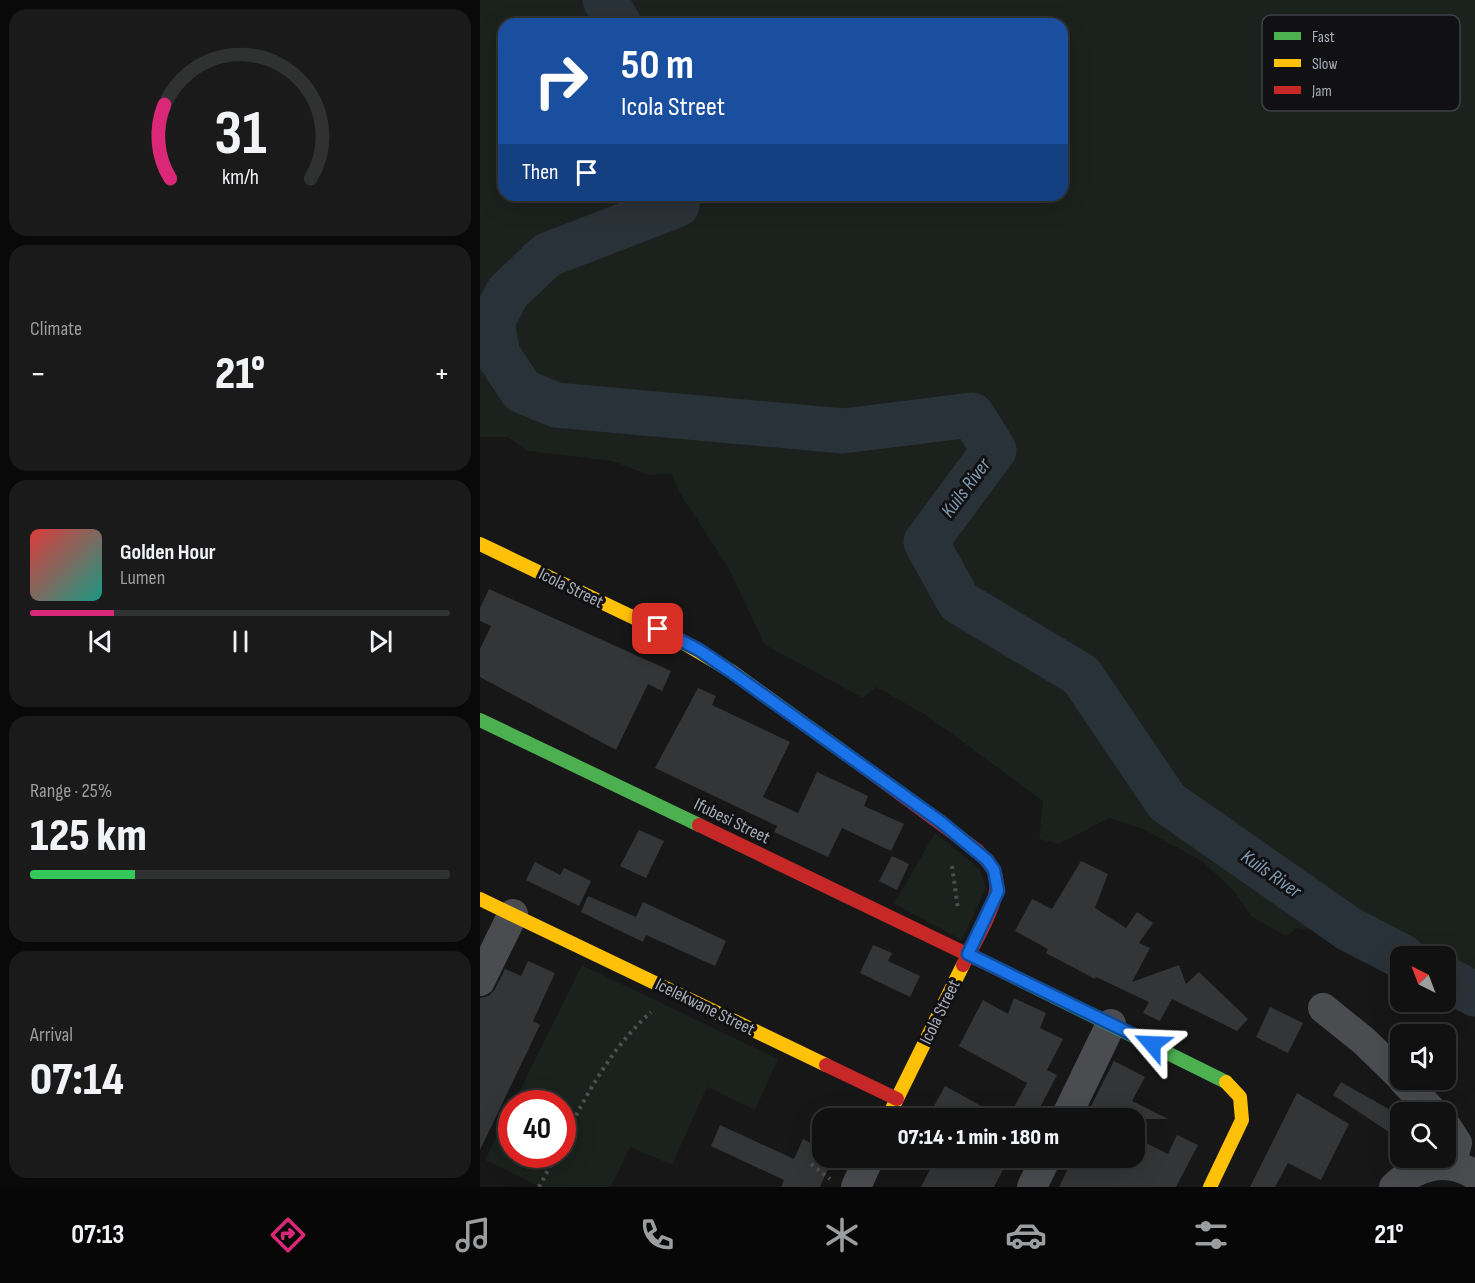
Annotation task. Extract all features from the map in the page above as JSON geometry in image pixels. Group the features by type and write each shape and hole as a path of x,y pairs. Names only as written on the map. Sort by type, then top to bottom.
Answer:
{"street":[{"name":"Icola Street","path":"480,544 699,650 941,822 978,851 994,870 998,891 892,1108"},
{"name":"Ifubesi Street","path":"480,720 971,948 1111,1024 1224,1080 1240,1097 1242,1120 1210,1187"},
{"name":"Icelekwane Street","path":"480,899 897,1099"},
{"path":"480,981 513,914"},
{"path":"1323,1008 1364,1041 1390,1067"},
{"path":"1070,1108 1111,1024"},
{"path":"1412,1090 1424,1102"},
{"path":"1394,1187 1407,1176 1436,1164 1463,1170 1456,1143"},
{"path":"844,1184 859,1168"},
{"path":"1032,1187 1041,1168"}],"path":[{"path":"951,862 958,912 971,948"},
{"path":"576,1116 601,1069 614,1051 674,991"},
{"path":"811,1164 844,1184"},
{"path":"539,1187 549,1168"}],"shaded area":[{"path":"480,0 1475,0 1475,1011 1456,1002 1456,946 1390,946 1390,966 1319,921 1310,930 1297,928 1286,936 1252,917 1232,889 1202,861 1143,829 1109,818 1059,844 1039,839 1043,801 926,715 876,687 863,698 765,645 728,567 681,495 671,473 649,475 612,461 528,451 508,437 480,437"},
{"path":"935,833 979,868 986,888 962,940 894,904"},
{"path":"582,965 778,1059 755,1110 707,1087 672,1165 630,1147 611,1187 540,1187 501,1168 576,1168 576,1090 520,1090"},
{"path":"498,1134 498,1166 485,1160"}],"building":[{"path":"489,589 671,671 662,691 648,684 616,750 480,677 480,649 491,626 480,621 480,608"},
{"path":"698,688 716,696 712,705 790,742 763,797 798,813 817,772 868,796 864,806 904,824 891,851 842,828 828,857 774,832 777,826 655,768"},
{"path":"639,830 664,841 646,878 620,866"},
{"path":"892,856 909,864 897,890 879,881"},
{"path":"1081,861 1108,874 1095,908 1126,928 1137,912 1153,923 1139,943 1150,948 1132,982 1179,965 1186,984 1199,972 1248,1019 1237,1031 1172,999 1160,1021 1143,1013 1149,1002 1096,977 1095,979 1046,953 1048,949 1015,931 1032,899 1052,909"},
{"path":"535,862 560,875 564,868 591,881 579,906 526,880"},
{"path":"588,896 636,917 643,902 726,941 715,966 646,935 643,942 581,912"},
{"path":"873,945 892,953 888,961 920,976 910,997 860,973"},
{"path":"528,961 555,973 533,1021 540,1025 509,1090 498,1090 498,1112 480,1150 480,998 489,996 505,969 521,976"},
{"path":"1014,998 1046,1013 1040,1028 1063,1039 1047,1070 1057,1075 1040,1108 1014,1108 1027,1083 959,1046 983,1000 1008,1014"},
{"path":"1270,1007 1303,1023 1288,1053 1256,1037"},
{"path":"1114,1061 1145,1077 1132,1101 1168,1119 1145,1119 1145,1108 1090,1108"},
{"path":"1341,1082 1390,1110 1390,1133 1333,1095"},
{"path":"945,1086 985,1108 933,1108"},
{"path":"1297,1093 1349,1124 1321,1180 1288,1163 1275,1187 1250,1187"},
{"path":"720,1125 794,1159 803,1139 812,1144 812,1168 829,1168 820,1187 781,1187 784,1180 711,1146"},
{"path":"1177,1135 1198,1145 1176,1187 1059,1187 1068,1168 1145,1168 1145,1142 1168,1154"},
{"path":"931,1168 1004,1168 994,1187 921,1187"}],"waterway":[{"name":"Kuils River","path":"605,0 616,18"},
{"name":"Kuils River","path":"678,201 677,205 547,255 508,292 492,322 498,355 522,391 556,405 843,431 972,415 994,450 926,542 959,602 1081,675 1167,802 1349,929 1390,950"},
{"name":"Kuils River","path":"1456,984 1475,994"}],"traffic: fast":[{"path":"480,720 699,825"},
{"path":"1006,973 1226,1082"}],"traffic: slow":[{"path":"480,544 670,635 731,671 846,754"},
{"path":"480,899 826,1065"},
{"path":"892,1108 963,965"},
{"path":"1210,1187 1242,1120 1240,1097 1226,1082"}],"traffic: jam":[{"path":"846,754 978,851 994,871 997,884 992,907 963,965"},
{"path":"699,825 1006,973"},
{"path":"826,1065 897,1099"}],"route":[{"path":"658,629 699,650 730,671 941,822 987,860 994,870 998,891 968,954 1152,1044"}]}
